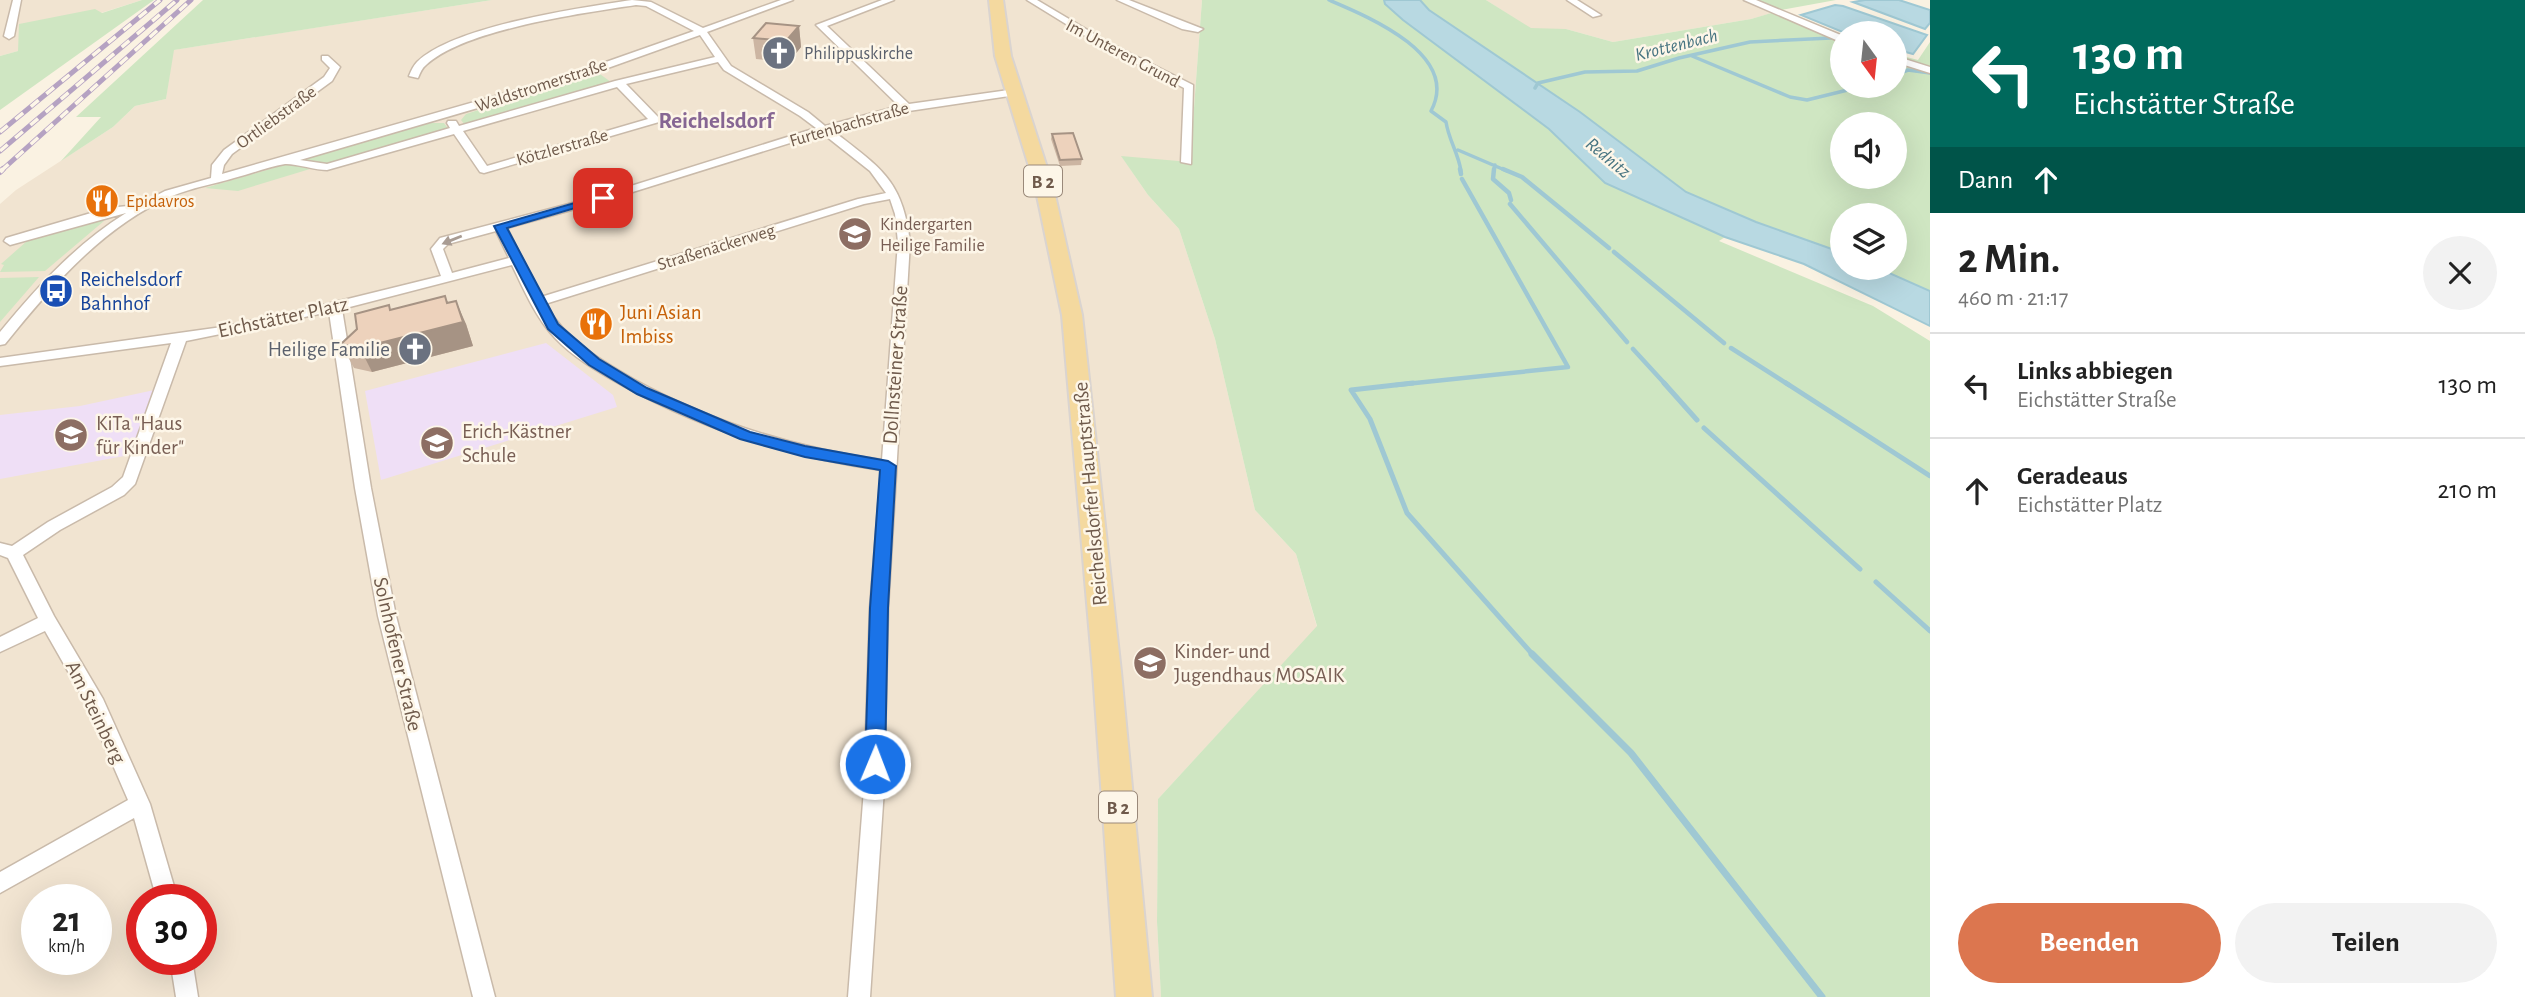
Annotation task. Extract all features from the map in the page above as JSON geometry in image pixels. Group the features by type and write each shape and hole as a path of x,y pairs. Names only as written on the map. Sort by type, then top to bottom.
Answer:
{"main road":[{"name":"Reichelsdorfer Hauptstraße","path":"996,0 1003,56 1049,208 1072,315 1083,410 1134,997"}],"street":[{"path":"9,36 17,0"},
{"name":"Waldstromerstraße","path":"0,341 55,274 138,208 169,193 573,77 789,0"},
{"path":"890,0 821,25 906,107"},
{"name":"Im Unteren Grund","path":"1031,0 1050,13 1189,88 1187,162"},
{"path":"1121,0 1185,27 1198,29"},
{"path":"1571,0 1596,15"},
{"path":"1748,0 1830,35"},
{"path":"414,76 415,71 427,59 469,38 519,23 643,2 702,31 727,68 823,128 874,169 894,195"},
{"name":"Ortliebstraße","path":"216,180 218,165 228,152 328,79 335,67 325,58"},
{"name":"Waldstromerstraße","path":"289,160 309,166 327,167 619,83 719,59"},
{"path":"1908,63 1930,70"},
{"name":"Kötzlerstraße","path":"447,115 484,170 654,120 619,83"},
{"name":"Furtenbachstraße","path":"448,279 437,249 444,240 641,187 823,128 906,107 1016,92"},
{"name":"Straßenäckerweg","path":"538,302 862,201 894,195"},
{"name":"Dollnsteiner Straße","path":"859,997 874,789 879,608 904,242 901,215 894,195"},
{"name":"Waldstromerstraße","path":"9,241 113,211 138,208"},
{"path":"500,226 552,326 576,349 642,391 746,436 805,452 888,466"},
{"name":"Eichstätter Platz","path":"0,362 180,338 335,307 517,260"},
{"name":"Solnhofener Straße","path":"335,307 363,488 387,616 484,997"},
{"path":"7,551 118,491 130,480 180,338"},
{"name":"Am Steinberg","path":"7,551 94,699 140,804 163,884"},
{"path":"0,645 48,621"},
{"path":"0,883 140,804"},
{"path":"184,975 187,997"}],"shaded area":[{"path":"0,0 142,0 101,13 18,51 0,56"},
{"path":"492,0 1202,0 1190,163 1122,157 1148,195 1179,229 1215,339 1255,510 1296,554 1317,627 1158,799 1157,922 1161,997 0,997 0,204 16,190 113,127 135,106 166,99 173,50"},
{"path":"1486,0 1755,0 1779,11 1751,19 1613,42 1566,29 1531,29"},
{"name":"Erich-Kästner Schule","path":"546,343 613,395 617,407 381,480 365,391"},
{"name":"KiTa \"Haus für Kinder\"","path":"159,389 135,454 0,479 0,415 80,406"}],"green space":[{"path":"142,0 154,0 0,110 0,56 18,51 19,24 95,9 102,13"},
{"path":"203,0 492,0 174,50 166,99 135,106 113,127 61,161 101,117 76,117"},
{"path":"1202,0 1384,0 1403,20 1549,129 1605,183 1725,237 1719,241 1873,306 1930,341 1930,997 1161,997 1157,922 1158,799 1317,626 1296,554 1255,510 1215,339 1179,229 1148,195 1121,156 1190,162"},
{"path":"1420,0 1486,0 1531,28 1566,29 1613,42 1751,19 1778,11 1755,0 1836,0 1781,10 1830,32 1830,98 1908,98 1908,57 1918,60 1930,42 1930,291 1905,280 1907,203 1830,203 1830,248 1756,222 1686,192 1580,112 1429,10"},
{"path":"597,72 611,82 465,125 461,120 466,114"},
{"path":"431,123 444,123 449,130 328,164 300,160"},
{"path":"287,164 310,169 238,191 205,188"},
{"path":"104,221 45,271 0,272 4,265 1,264 27,241"},
{"path":"39,277 0,322 0,278"}],"water":[{"name":"Rednitz","path":"1384,0 1420,0 1429,10 1580,112 1686,192 1756,222 1830,248 1830,277 1804,264 1725,237 1605,183 1549,129 1385,4"},
{"path":"1899,0 1930,10 1930,23 1925,29 1853,2"},
{"path":"1835,5 1886,21 1830,21 1830,27 1801,15"},
{"path":"1908,28 1927,35 1913,54 1908,53"},
{"path":"1837,280 1905,280 1930,291 1930,326"}],"building":[{"path":"766,23 799,26 786,41 753,38"},
{"path":"1073,133 1082,159 1060,160 1052,134"},
{"path":"445,296 447,303 456,301 463,322 360,348 341,344 357,329 355,314 389,305 390,310"}],"waterway":[{"path":"1329,0 1387,28 1422,56 1433,72 1437,91 1431,111 1446,122 1461,171"},
{"name":"Krottenbach","path":"1535,88 1538,83 1585,72 1637,71 1679,58 1750,42 1830,38"},
{"path":"1692,56 1790,97 1807,100 1830,94"},
{"path":"1908,70 1930,73"},
{"path":"1458,150 1495,166"},
{"path":"1494,171 1495,166"},
{"path":"1495,166 1507,171"},
{"path":"1460,169 1461,174"},
{"path":"1494,169 1493,179 1509,193 1511,200"},
{"path":"1503,169 1522,177 1609,248"},
{"path":"1396,385 1568,367 1462,179"},
{"path":"1510,204 1627,342"},
{"path":"1614,252 1724,343"},
{"path":"1731,348 1789,385"},
{"path":"1633,349 1666,385"},
{"path":"1413,383 1351,390 1370,419 1407,513 1534,656"},
{"path":"1664,383 1697,420"},
{"path":"1786,383 1930,476"},
{"path":"1704,428 1860,569"},
{"path":"1876,582 1930,631"},
{"path":"1534,656 1631,753 1822,997"}],"railway":[{"path":"0,132 160,0"},
{"path":"0,151 177,0"},
{"path":"1,171 191,0"}],"place":[{"name":"Philippuskirche","path":"779,53"},
{"name":"Epidavros","path":"102,201"},
{"name":"Kindergarten Heilige Familie","path":"855,234"},
{"name":"Reichelsdorf Bahnhof","path":"56,291"},
{"name":"Juni Asian Imbiss","path":"596,324"},
{"name":"Heilige Familie","path":"415,349"},
{"name":"KiTa \"Haus für Kinder\"","path":"71,435"},
{"name":"Erich-Kästner Schule","path":"437,443"},
{"name":"Kinder- und Jugendhaus MOSAIK","path":"1150,663"}],"district":[{"name":"Reichelsdorf","path":"716,120"}],"route":[{"path":"603,198 500,226 552,326 576,349 642,391 746,436 805,452 888,466 879,608 875,764"}]}
